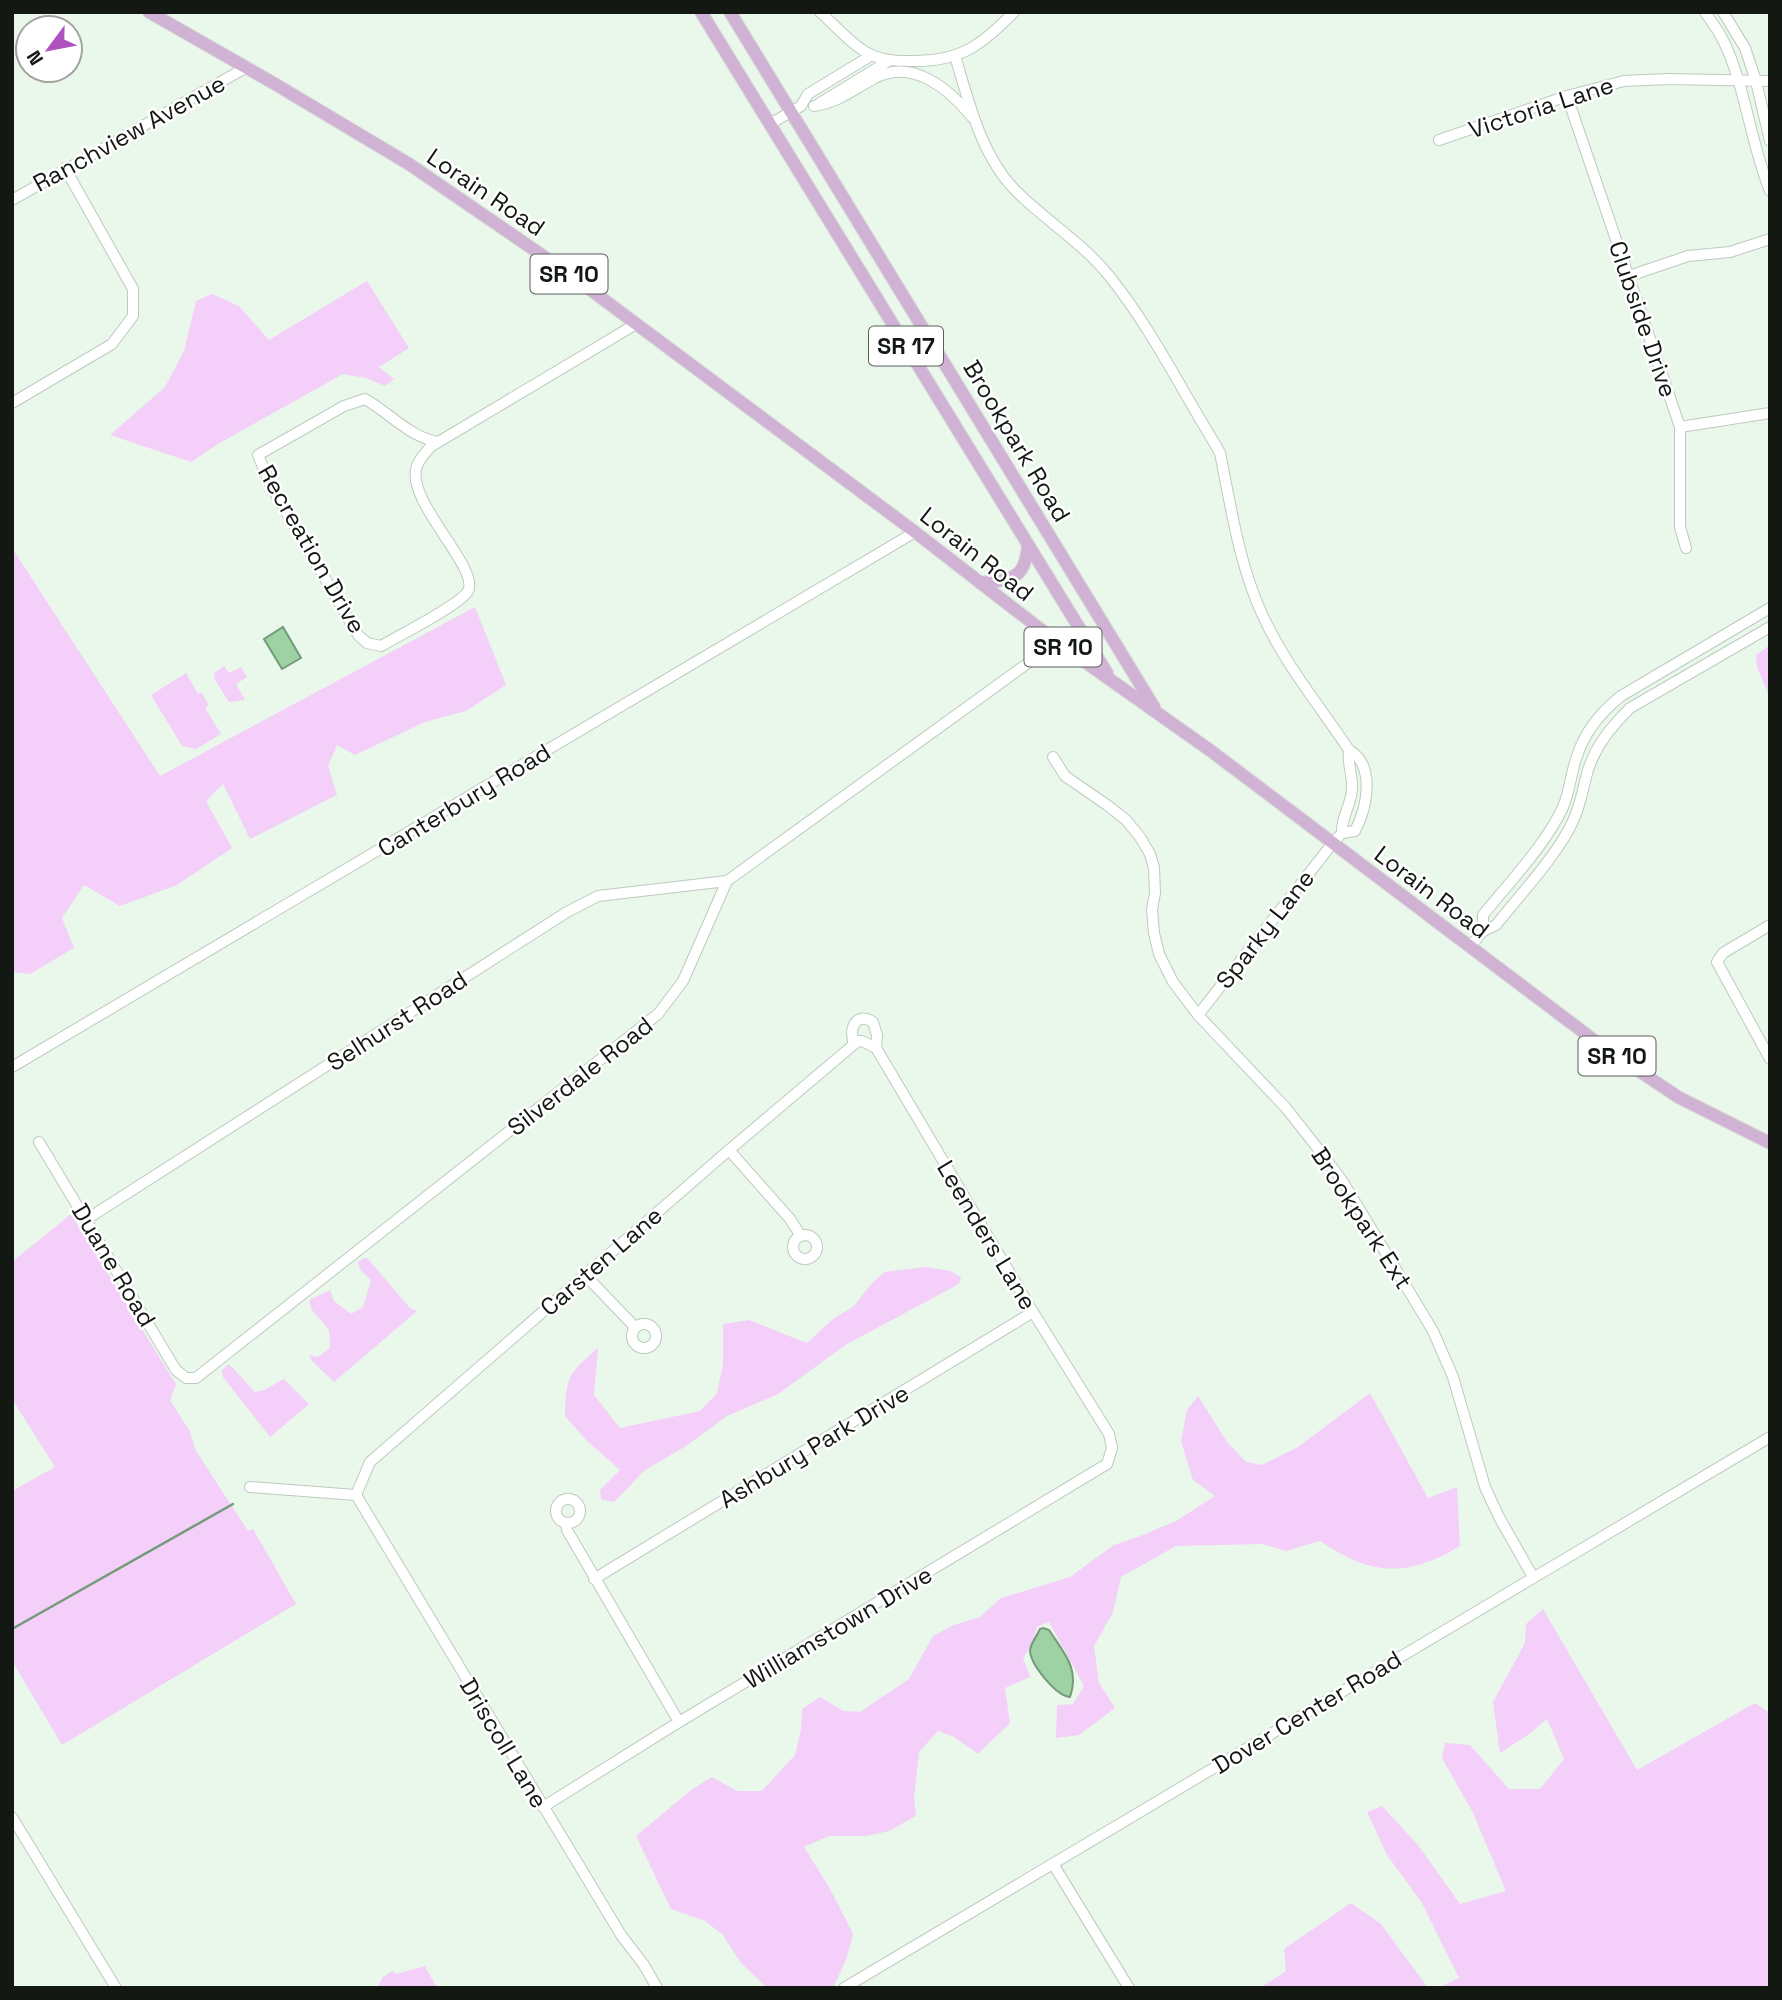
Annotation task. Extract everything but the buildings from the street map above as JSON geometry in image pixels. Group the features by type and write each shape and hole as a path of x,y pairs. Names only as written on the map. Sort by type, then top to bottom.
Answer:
{"main road":[{"name":"Lorain Road","path":"149,12 409,164 568,273 915,532 1057,642 1158,713 1600,1044 1678,1097 1770,1143"},
{"name":"Brookpark Road","path":"701,12 1111,679"},
{"name":"Brookpark Road","path":"730,12 796,108 1158,713"},
{"path":"980,583 1010,579 1021,573 1028,545"}],"street":[{"path":"820,12 872,55 890,60 930,61 955,56 982,43 1014,12"},
{"path":"1705,12 1722,38 1737,79 1751,134 1770,191"},
{"path":"1723,12 1745,48 1770,141"},
{"path":"770,124 796,108 808,94 872,55"},
{"path":"955,56 978,124"},
{"path":"814,106 890,60"},
{"name":"Ranchview Avenue","path":"12,200 247,67"},
{"path":"796,108 833,103 885,74 900,72 921,76 949,91 978,124"},
{"name":"Victoria Lane","path":"1439,141 1567,96 1633,79 1770,81"},
{"name":"Clubside Drive","path":"1567,96 1680,427 1680,527 1686,548"},
{"name":"Sparky Lane","path":"978,124 994,162 1012,186 1085,250 1116,285 1215,444 1220,453 1246,572 1261,612 1298,676 1349,750 1357,754 1363,769 1366,798 1355,831 1342,833 1332,844 1198,1015"},
{"path":"12,403 113,344 133,316 133,289 65,168"},
{"path":"1629,275 1688,256 1730,252 1770,239"},
{"name":"Recreation Drive","path":"437,442 411,433 365,399 344,406 258,455 271,486 358,635 366,643 381,646 456,602 467,593 469,587 468,574 429,512 417,486 415,472 430,446 437,442 636,324"},
{"path":"1680,427 1770,413"},
{"name":"Canterbury Road","path":"12,1067 915,532"},
{"path":"1483,931 1483,915 1552,826 1563,807 1577,755 1589,731 1602,714 1621,696 1770,608"},
{"path":"1470,947 1483,931 1496,925 1565,836 1579,806 1594,756 1609,730 1620,718 1630,708 1770,627"},
{"path":"727,881 1057,642"},
{"name":"Brookpark Ext","path":"1053,757 1065,776 1107,805 1133,828 1150,854 1156,889 1152,913 1159,954 1173,982 1198,1015 1286,1108 1323,1155 1343,1182 1433,1331 1453,1377 1488,1494 1533,1577"},
{"name":"Selhurst Road","path":"87,1219 568,912 598,896 727,881"},
{"name":"Silverdale Road","path":"196,1378 659,1014 683,981 727,881"},
{"path":"1770,925 1723,953 1717,962 1770,1059"},
{"name":"Leenders Lane","path":"858,1043 851,1030 853,1025 864,1018 873,1022 876,1029 876,1048 1033,1312 1110,1434"},
{"path":"858,1043 876,1048"},
{"name":"Carsten Lane","path":"356,1495 370,1462 729,1150 858,1043"},
{"name":"Duane Road","path":"39,1142 176,1370 186,1378 196,1378"},
{"path":"729,1150 790,1219 800,1236"},
{"path":"585,1275 635,1327"},
{"name":"Ashbury Park Drive","path":"594,1579 1033,1312"},
{"name":"Williamstown Drive","path":"543,1807 1107,1464 1112,1448 1110,1434"},
{"name":"Dover Center Road","path":"844,1988 1770,1437"},
{"path":"250,1487 356,1495"},
{"name":"Driscoll Lane","path":"356,1495 621,1935 644,1965 657,1988"},
{"path":"566,1523 567,1530 594,1579 679,1722"},
{"path":"12,1817 117,1988"},
{"path":"1053,1864 1129,1988"}],"shaded area":[{"path":"367,281 409,348 379,367 394,379 385,386 366,378 343,374 191,462 110,435 165,387 184,351 196,301 212,294 239,306 269,340"},
{"path":"12,548 160,776 475,607 506,685 466,711 425,722 355,755 337,745 328,766 337,795 250,839 223,784 206,801 232,848 177,885 120,906 84,885 62,918 74,948 30,974 12,972"},
{"path":"283,627 301,658 282,669 264,639"},
{"path":"1770,645 1770,698 1757,667 1756,655"},
{"path":"224,666 229,673 241,667 247,677 236,684 245,700 229,702 215,680 214,673"},
{"path":"186,673 198,694 201,692 209,705 205,708 221,734 196,749 182,746 151,695"},
{"path":"71,1214 176,1384 170,1400 189,1430 196,1451 248,1531 253,1529 296,1604 62,1745 12,1661 12,1491 55,1467 12,1399 12,1262"},
{"path":"364,1258 368,1259 410,1308 417,1311 334,1382 309,1355 318,1357 330,1348 329,1330 312,1310 309,1300 330,1290 334,1301 351,1314 363,1307 371,1280 360,1270 358,1262"},
{"path":"926,1267 950,1271 961,1277 959,1284 847,1344 778,1394 727,1416 686,1446 645,1470 614,1502 601,1499 600,1490 620,1470 586,1440 565,1416 566,1392 571,1377 580,1364 598,1348 594,1395 620,1428 700,1411 717,1393 723,1365 723,1324 749,1320 807,1343 833,1319 854,1306 872,1283 885,1272"},
{"path":"229,1364 255,1392 284,1379 309,1404 270,1437 223,1377 222,1370"},
{"path":"1370,1393 1428,1498 1457,1487 1460,1546 1423,1564 1389,1569 1356,1561 1320,1541 1286,1551 1262,1544 1176,1546 1121,1577 1113,1612 1094,1646 1099,1683 1115,1708 1079,1735 1056,1738 1057,1705 1073,1704 1084,1686 1049,1622 1037,1627 1032,1644 1023,1658 1030,1677 1005,1688 1010,1723 978,1754 954,1737 938,1731 919,1752 914,1797 916,1816 889,1831 866,1836 829,1836 804,1847 829,1887 853,1934 846,1960 833,1988 767,1988 740,1962 723,1935 705,1921 671,1909 636,1836 691,1790 712,1777 737,1791 762,1791 795,1755 801,1730 802,1709 820,1697 843,1711 860,1712 909,1679 933,1636 954,1625 980,1617 1001,1598 1070,1577 1114,1545 1176,1521 1215,1496 1193,1480 1181,1441 1187,1410 1198,1396 1227,1442 1246,1462 1262,1465 1298,1447"},
{"path":"1543,1609 1637,1770 1755,1703 1770,1713 1770,1988 1438,1988 1459,1978 1422,1903 1387,1855 1367,1812 1382,1806 1418,1845 1460,1904 1506,1891 1473,1813 1442,1758 1445,1743 1470,1745 1509,1789 1540,1789 1564,1759 1547,1719 1500,1753 1493,1702 1525,1643 1526,1624"},
{"path":"1043,1628 1049,1630 1069,1662 1073,1678 1070,1697 1051,1685 1031,1656 1032,1645"},
{"path":"1351,1903 1381,1924 1428,1988 1260,1988 1286,1971 1284,1949"},
{"path":"425,1966 437,1988 378,1988 382,1978 392,1971 396,1974"}],"waterway":[{"path":"12,1629 233,1504"}]}
